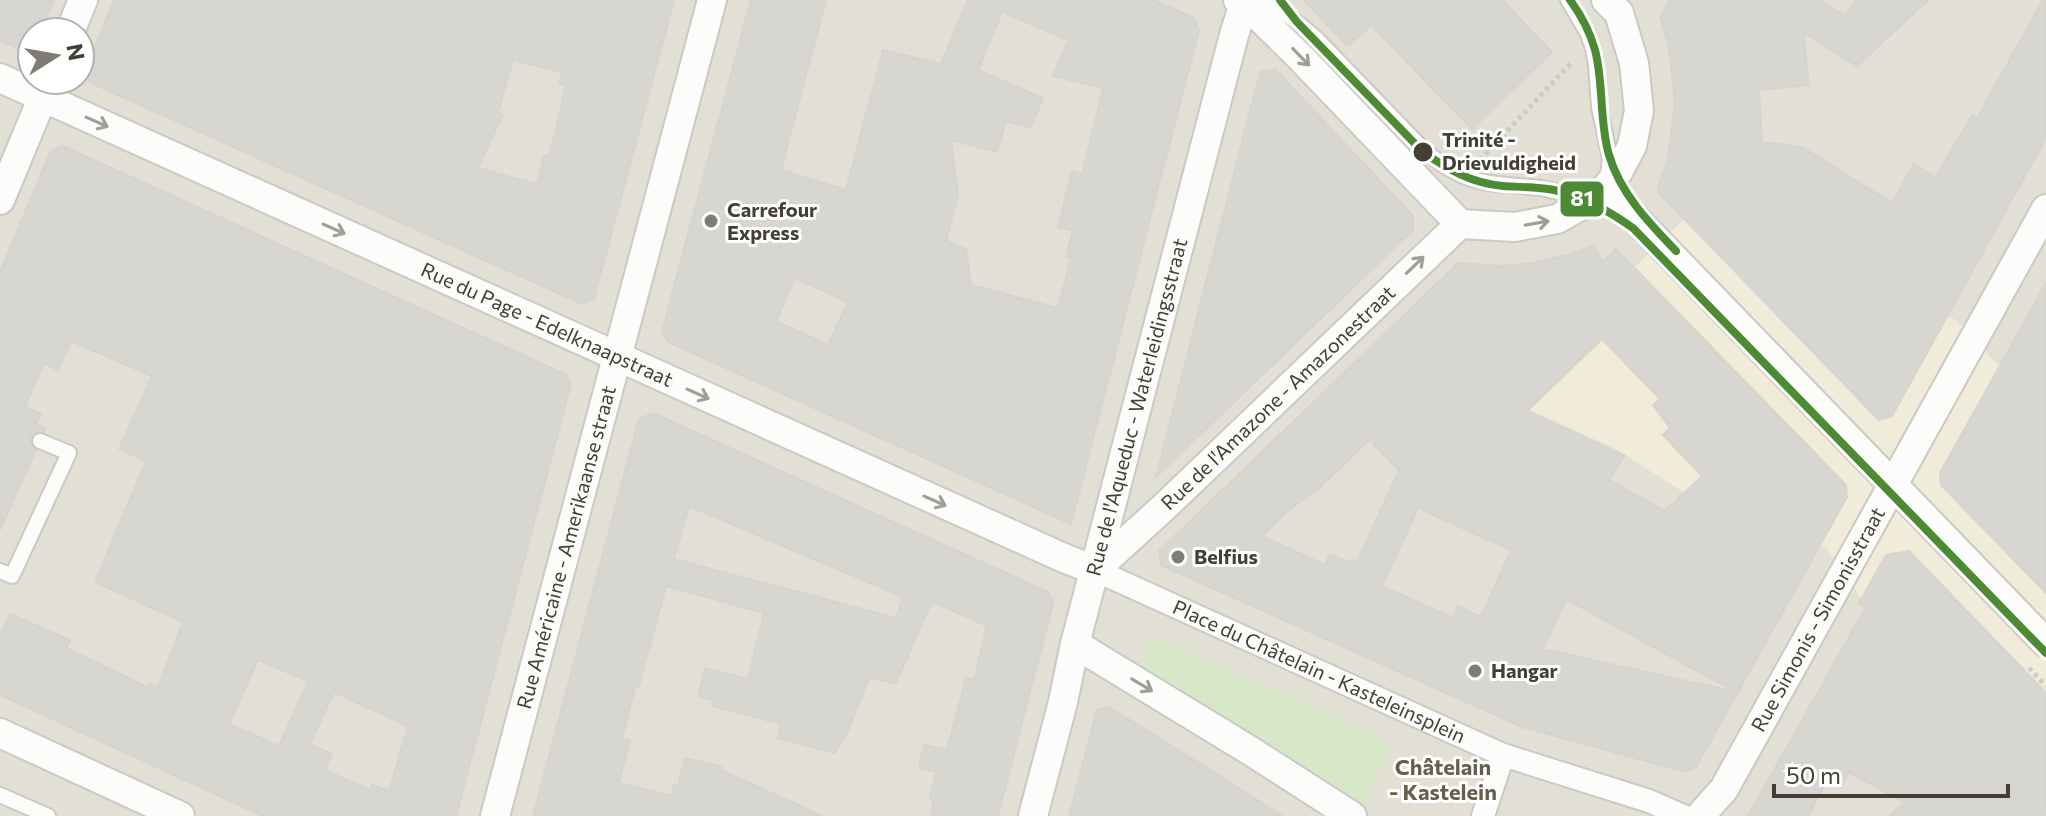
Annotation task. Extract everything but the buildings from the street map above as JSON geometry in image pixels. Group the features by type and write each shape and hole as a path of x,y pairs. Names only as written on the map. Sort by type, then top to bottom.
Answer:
{"street":[{"name":"Rue Américaine - Amerikaanse straat","path":"495,816 712,0"},
{"path":"1242,1 1460,224 1515,227 1557,219 1589,201 1606,188 1617,174 1632,146 1639,111 1634,63 1620,4"},
{"name":"Rue de l'Aqueduc - Waterleidingsstraat","path":"1033,816 1242,1"},
{"path":"0,200 43,96"},
{"name":"Rue du Page - Edelknaapstraat","path":"61,96 617,357 1095,570"},
{"path":"1606,188 2046,643"},
{"name":"Rue Simonis - Simonisstraat","path":"1700,816 1724,789 2046,209"},
{"name":"Rue de l'Amazone - Amazonestraat","path":"1095,570 1460,224"},
{"name":"Place du Châtelain - Kasteleinsplein","path":"1095,570 1503,755 1649,801 1683,816"},
{"path":"1075,644 1352,816"},
{"path":"0,733 180,816"},
{"path":"1483,816 1503,755"}],"lane":[{"path":"1242,1 1259,1 1297,22 1435,160 1463,177 1481,183 1541,188 1579,197 1606,188 1610,158 1599,107 1596,65 1588,34 1568,0"},
{"path":"0,571 12,576 69,453 40,441"},
{"path":"0,795 48,816"}],"path":[{"path":"1435,160 1443,153 1452,163 1470,171 1579,55"}],"shaded area":[{"path":"0,0 2046,0 2046,816 0,816"},
{"path":"1730,182 1957,321 2001,368 2046,394 2046,816 1894,816 1891,813 1952,757 1889,624 1860,597 1827,549 1786,522 1771,538 1683,492 1616,449 1489,391"}],"green space":[{"path":"1151,638 1277,690 1391,744 1363,807 1140,671"}],"transit line":[{"name":"81","path":"1280,0 1297,22 1433,159 1481,182 1548,189 1575,196 1633,228 2046,653"},
{"name":"81","path":"1570,0 1585,24 1595,50 1606,142 1614,169 1636,207 1676,251"}],"place":[{"name":"Trinité - Drievuldigheid","path":"1423,152"},
{"name":"Carrefour Express","path":"711,221"},
{"name":"Belfius","path":"1178,557"},
{"name":"Hangar","path":"1475,671"}],"district":[{"name":"Châtelain - Kastelein","path":"1443,780"}]}
